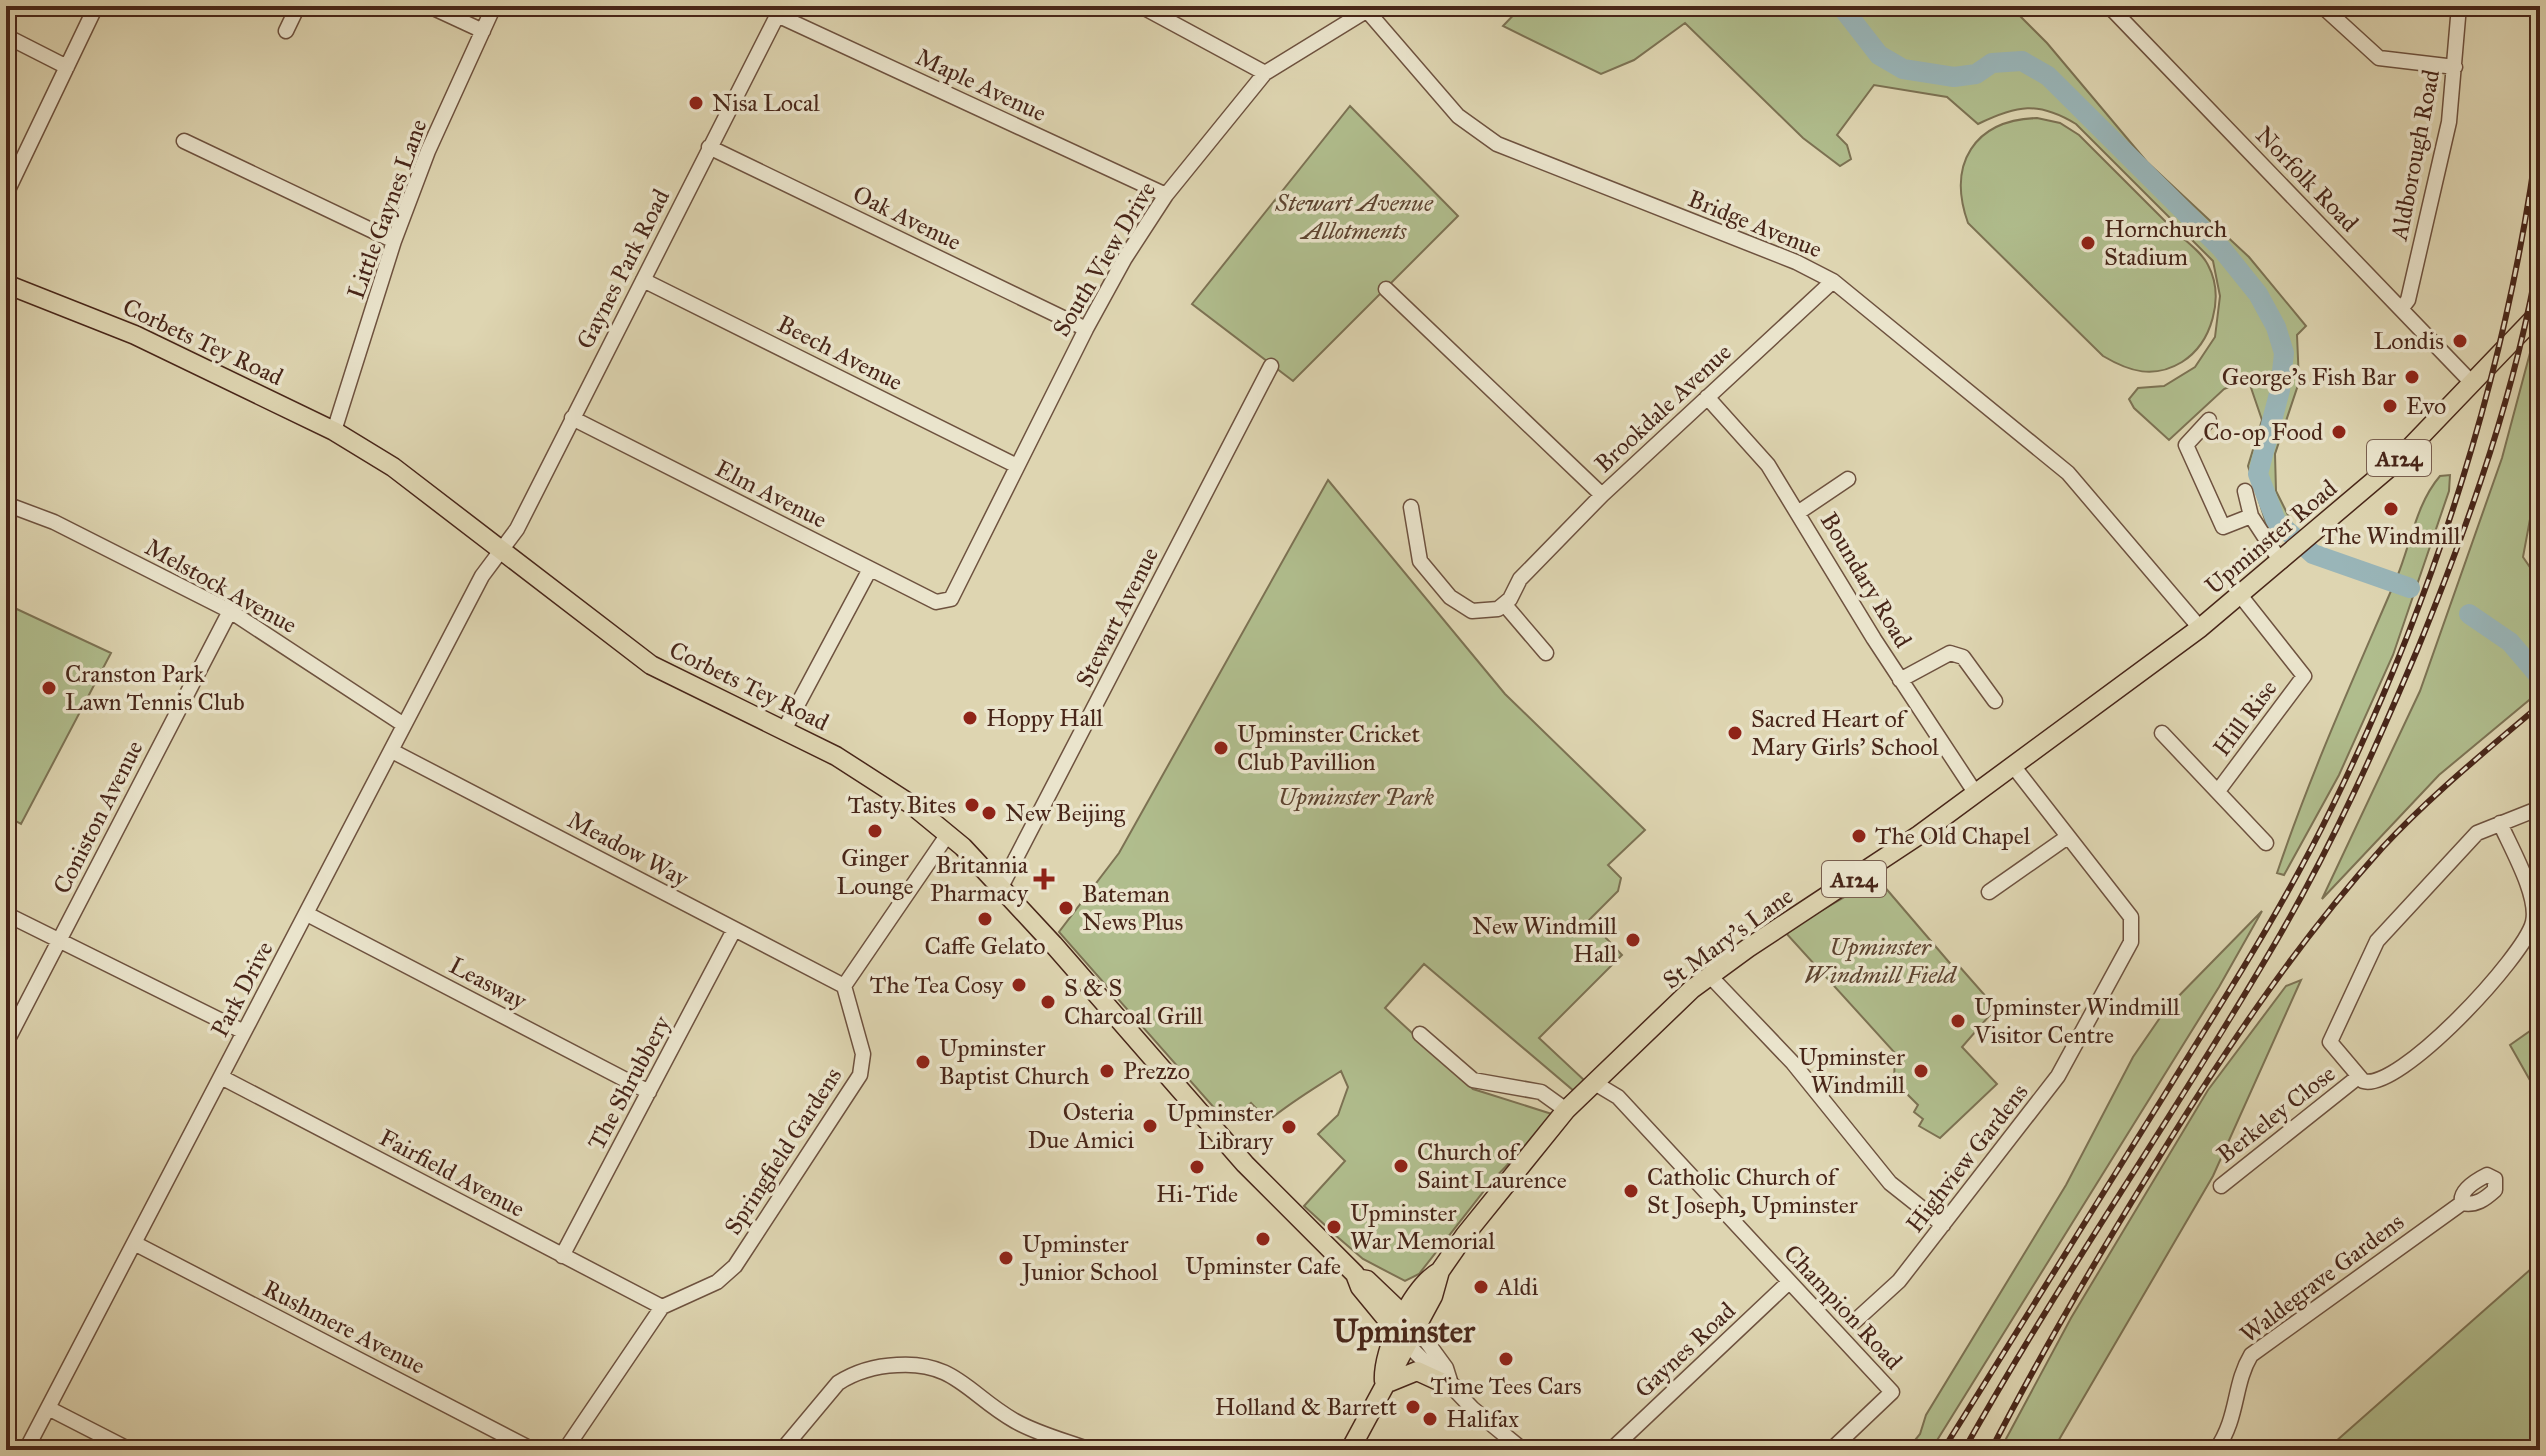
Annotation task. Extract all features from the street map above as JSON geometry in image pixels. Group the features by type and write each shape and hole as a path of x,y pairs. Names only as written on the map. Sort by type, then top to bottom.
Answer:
{"main road":[{"name":"Corbets Tey Road","path":"6,284 135,335 334,431 393,467 651,665 836,756 912,805 948,834 1001,887 1245,1164 1357,1276 1360,1287 1406,1330"},
{"name":"Upminster Road","path":"2200,628 2396,462 2540,312"},
{"name":"St Mary's Lane","path":"1350,1450 1382,1384 1383,1365 1438,1287 1440,1271 1490,1202 1593,1082 1710,976 1976,794 2200,628"},
{"path":"1357,1276 1398,1290 1419,1290 1440,1271"},
{"name":"St Mary's Lane","path":"1406,1330 1419,1290"},
{"path":"1382,1384 1410,1371 1449,1383"}],"street":[{"path":"6,194 96,6"},
{"path":"286,31 298,6"},
{"path":"429,6 483,31"},
{"name":"Little Gaynes Lane","path":"334,431 394,241 428,151 494,6"},
{"path":"1141,6 1265,73"},
{"name":"Norfolk Road","path":"2109,6 2473,384"},
{"path":"2322,6 2379,58 2455,67"},
{"name":"Aldborough Road","path":"2401,309 2408,300 2449,122 2459,6"},
{"name":"South View Drive","path":"951,599 1086,329 1125,258 1166,195 1265,73 1368,7"},
{"name":"Bridge Avenue","path":"1368,7 1458,116 1497,144 1796,262 1833,281 2068,473 2200,628"},
{"name":"Gaynes Park Road","path":"501,550 517,529 779,10"},
{"name":"Maple Avenue","path":"779,10 1166,195"},
{"path":"6,36 67,67"},
{"path":"184,141 394,241"},
{"name":"Oak Avenue","path":"709,147 1086,329"},
{"name":"Beech Avenue","path":"643,280 1017,466"},
{"name":"Brookdale Avenue","path":"1386,289 1602,495 1833,281"},
{"name":"Stewart Avenue","path":"1001,887 1271,366"},
{"name":"Boundary Road","path":"1707,397 1768,465 1900,680 1976,794"},
{"name":"Elm Avenue","path":"572,418 936,602 951,599"},
{"path":"2209,420 2186,445 2223,527 2251,516"},
{"path":"1799,512 1848,479"},
{"path":"2245,491 2251,516 2295,550"},
{"path":"1411,507 1420,561 1450,597 1472,611 1505,605 1520,579 1602,495"},
{"name":"Melstock Avenue","path":"6,504 54,522 230,611 404,725"},
{"name":"Park Drive","path":"26,1450 482,576 501,550"},
{"path":"784,730 870,569"},
{"name":"Hill Rise","path":"2218,791 2304,676 2240,595"},
{"path":"1505,605 1546,653"},
{"name":"Coniston Avenue","path":"6,1043 230,611"},
{"path":"1900,680 1950,653 1963,657 1995,701"},
{"path":"2162,733 2266,843"},
{"name":"Meadow Way","path":"392,751 844,986"},
{"name":"Highview Gardens","path":"1854,1322 1899,1281 2058,1076 2131,942 2131,917 2066,838 2014,767"},
{"path":"2500,823 2532,900 2533,920 2524,941 2443,1036 2386,1079 2370,1083 2358,1077 2330,1042 2377,941 2477,833 2500,823 2540,808"},
{"path":"844,986 948,834"},
{"path":"1989,892 2066,838"},
{"path":"6,914 244,1032"},
{"name":"Leasway","path":"307,914 649,1092"},
{"name":"The Shrubbery","path":"562,1256 734,930"},
{"path":"1710,976 1793,1063 1890,1183 1943,1225"},
{"name":"Springfield Gardens","path":"662,1307 717,1282 735,1266 860,1075 863,1054 844,986"},
{"path":"1420,1034 1473,1080 1541,1092 1566,1110"},
{"name":"Fairfield Avenue","path":"221,1077 662,1307"},
{"name":"Berkeley Close","path":"2221,1186 2358,1077"},
{"name":"Champion Road","path":"1593,1082 1618,1097 1892,1392 1831,1450"},
{"name":"Waldegrave Gardens","path":"2216,1450 2231,1425 2244,1366 2251,1355 2462,1203"},
{"name":"Rushmere Avenue","path":"134,1243 533,1450"},
{"name":"Gaynes Road","path":"1611,1450 1789,1282"},
{"path":"565,1450 662,1307"},
{"path":"1406,1330 1446,1368 1449,1383 1523,1450"},
{"path":"782,1450 838,1383 848,1376 887,1366 917,1364 940,1369 1016,1422 1090,1450"},
{"path":"48,1408 130,1450"}],"green space":[{"path":"1522,6 2010,6 2047,43 2147,162 2249,257 2306,326 2297,335 2299,382 2275,454 2276,491 2293,525 2284,536 2271,539 2248,466 2262,420 2248,379 2224,389 2169,440 2134,408 2129,399 2138,388 2164,386 2195,367 2215,337 2220,296 2213,261 2076,124 2050,112 2027,108 1978,124 1947,97 1874,85 1837,135 1847,145 1851,159 1840,166 1803,138 1685,23 1634,60 1601,74 1503,26"},
{"name":"Stewart Avenue Allotments","path":"1350,106 1458,216 1293,381 1192,304"},
{"name":"Hornchurch Stadium","path":"2037,118 2060,123 2079,135 2205,260 2215,291 2213,318 2201,343 2182,362 2152,372 2132,369 2103,356 1968,223 1961,182 1971,149 1997,127"},
{"path":"2540,331 2540,465 2523,557 2540,582 2540,691 2439,775 2322,899 2420,691 2502,458 2534,338"},
{"path":"2450,475 2449,491 2393,655 2339,775 2284,875 2277,873 2319,761 2397,577 2425,499 2440,476"},
{"name":"Upminster Park","path":"1328,480 1505,694 1645,830 1608,865 1621,878 1618,891 1589,920 1622,955 1539,1038 1584,1080 1574,1091 1424,964 1385,1008 1473,1089 1555,1115 1491,1182 1419,1274 1405,1281 1363,1259 1334,1234 1337,1229 1332,1224 1326,1226 1304,1206 1345,1161 1318,1134 1338,1115 1348,1087 1341,1071 1268,1121 1251,1103 1233,1119 1222,1106 1216,1110 1059,932 1119,853"},
{"name":"Cranston Park Lawn Tennis Club","path":"6,604 111,653 21,824 6,816"},
{"name":"Upminster Windmill Field","path":"1877,878 1954,968 1959,966 1996,1008 1962,1047 1997,1084 1940,1138 1919,1126 1923,1119 1914,1112 1918,1105 1894,1081 1895,1053 1785,932"},
{"path":"2262,911 2219,987 1931,1450 1907,1450 1920,1434 1926,1415 2066,1185 2133,1057 2166,1009"},
{"path":"2301,980 2213,1176 2053,1450 2000,1450 2071,1318 2208,1090 2286,986"},
{"path":"2540,1024 2540,1098 2510,1045"},
{"path":"2540,1261 2540,1450 2326,1450"}],"waterway":[{"path":"1841,6 1879,55 1903,69 1954,77 1976,74 1992,63 2022,61 2048,76 2221,248 2258,294 2276,327 2284,353 2280,390 2258,474 2276,521 2313,554 2410,588"},
{"path":"2469,614 2510,642 2539,676"}],"railway":[{"path":"1943,1450 2255,948 2315,841 2371,723 2437,557 2465,472 2510,299 2540,122"},
{"path":"1964,1450 2041,1319 2203,1063 2281,933 2354,792 2418,648 2474,501 2519,352 2540,249"},
{"path":"1991,1450 2126,1210 2201,1091 2287,965 2350,885 2401,828 2540,705"}],"place":[{"name":"Nisa Local","path":"696,103"},
{"name":"Hornchurch Stadium","path":"2088,243"},
{"name":"Londis","path":"2460,341"},
{"name":"George's Fish Bar","path":"2412,377"},
{"name":"Evo","path":"2390,406"},
{"name":"Co-op Food","path":"2339,432"},
{"name":"The Windmill","path":"2391,509"},
{"name":"Cranston Park Lawn Tennis Club","path":"49,688"},
{"name":"Hoppy Hall","path":"970,718"},
{"name":"Sacred Heart of Mary Girls' School","path":"1735,733"},
{"name":"Upminster Cricket Club Pavillion","path":"1221,748"},
{"name":"Tasty Bites","path":"972,805"},
{"name":"New Beijing","path":"989,813"},
{"name":"Ginger Lounge","path":"875,831"},
{"name":"The Old Chapel","path":"1859,836"},
{"name":"Britannia Pharmacy","path":"1044,879"},
{"name":"Bateman News Plus","path":"1066,908"},
{"name":"Caffe Gelato","path":"985,919"},
{"name":"New Windmill Hall","path":"1633,940"},
{"name":"The Tea Cosy","path":"1019,985"},
{"name":"S & S Charcoal Grill","path":"1048,1002"},
{"name":"Upminster Windmill Visitor Centre","path":"1958,1021"},
{"name":"Upminster Baptist Church","path":"923,1062"},
{"name":"Prezzo","path":"1107,1071"},
{"name":"Upminster Windmill","path":"1921,1071"},
{"name":"Osteria Due Amici","path":"1150,1126"},
{"name":"Upminster Library","path":"1289,1127"},
{"name":"Church of Saint Laurence","path":"1401,1166"},
{"name":"Hi-Tide","path":"1197,1167"},
{"name":"Catholic Church of St Joseph, Upminster","path":"1631,1191"},
{"name":"Upminster War Memorial","path":"1334,1227"},
{"name":"Upminster Cafe","path":"1263,1239"},
{"name":"Upminster Junior School","path":"1006,1258"},
{"name":"Aldi","path":"1481,1287"},
{"name":"Time Tees Cars","path":"1506,1359"},
{"name":"Holland & Barrett","path":"1413,1407"},
{"name":"Halifax","path":"1430,1419"}],"district":[{"name":"Upminster","path":"1404,1331"}]}
